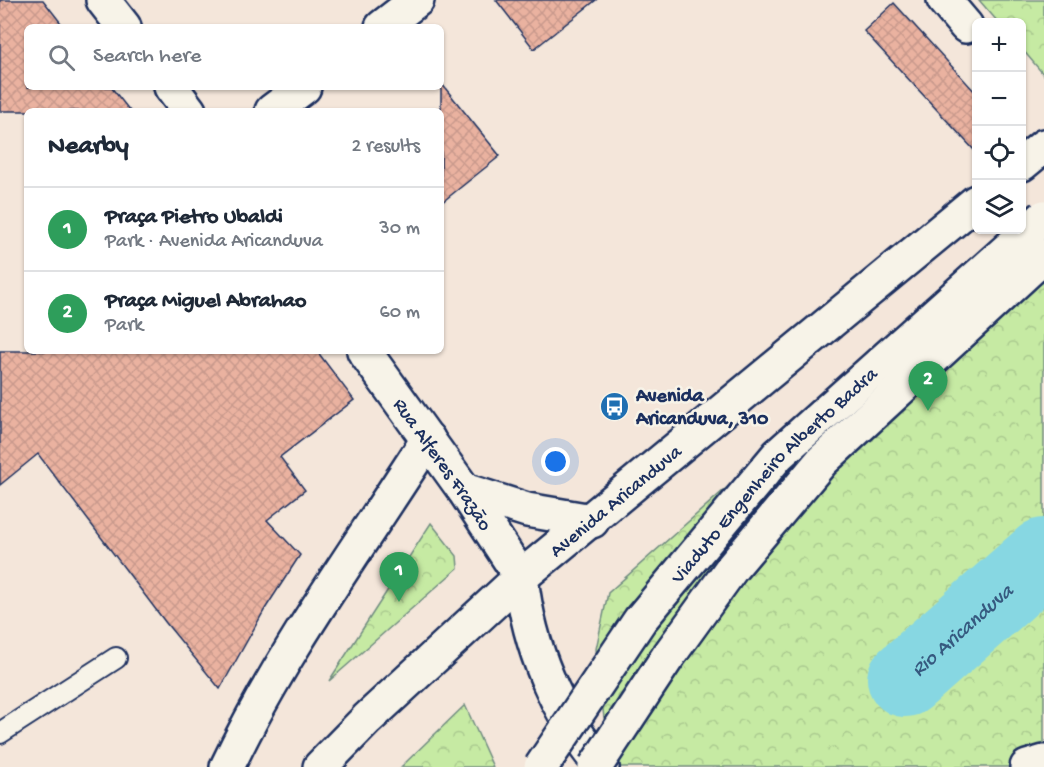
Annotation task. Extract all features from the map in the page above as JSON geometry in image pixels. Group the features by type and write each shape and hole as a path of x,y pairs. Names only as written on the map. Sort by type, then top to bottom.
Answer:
{"main road":[{"path":"103,0 122,24"},
{"path":"386,24 417,0"},
{"path":"944,0 966,26"},
{"path":"173,90 187,108"},
{"path":"276,108 300,90"},
{"path":"1026,161 1044,146"},
{"name":"Avenida Aricanduva","path":"320,767 367,719 521,577 592,521 972,205"},
{"name":"Viaduto Engenheiro Alberto Badra","path":"541,767 640,620 778,455 1044,217"},
{"name":"Viaduto Engenheiro Alberto Badra","path":"595,767 667,658 732,568 822,461 1044,256"},
{"name":"Rua Alferes Frazão","path":"366,354 464,490 521,577"},
{"path":"227,767 239,742 319,606 428,439"},
{"path":"464,490 527,510 592,521"},
{"path":"521,577 530,628 546,677 569,722 602,767"},
{"path":"1027,767 1044,762"}],"lane":[{"path":"0,733 116,658"}],"green space":[{"path":"979,0 1044,0 1044,75 1026,54 1026,18 995,18"},
{"path":"1044,206 1044,767 582,767 605,727 596,649 608,593 1012,234 1026,234 1026,222"},
{"path":"431,523 457,556 458,568 329,681"},
{"path":"465,705 493,767 401,767"}],"building":[{"path":"0,0 43,0 62,24 24,24 24,90 113,90 128,108 24,108 24,111 0,111"},
{"path":"496,0 596,0 534,49"},
{"path":"894,3 972,89 972,148 864,31"},
{"path":"444,87 500,156 444,201 444,108 441,108 441,90 444,90"},
{"path":"0,351 24,351 24,354 319,354 354,400 280,457 305,490 267,520 300,555 265,609 220,689 166,623 38,454 0,485"}],"waterway":[{"name":"Rio Aricanduva","path":"905,679 1044,556"}],"place":[{"name":"Avenida Aricanduva, 310","path":"615,406"},
{"name":"Praça Miguel Abrahao","path":"928,411"},
{"name":"Praça Pietro Ubaldi","path":"399,602"}]}
